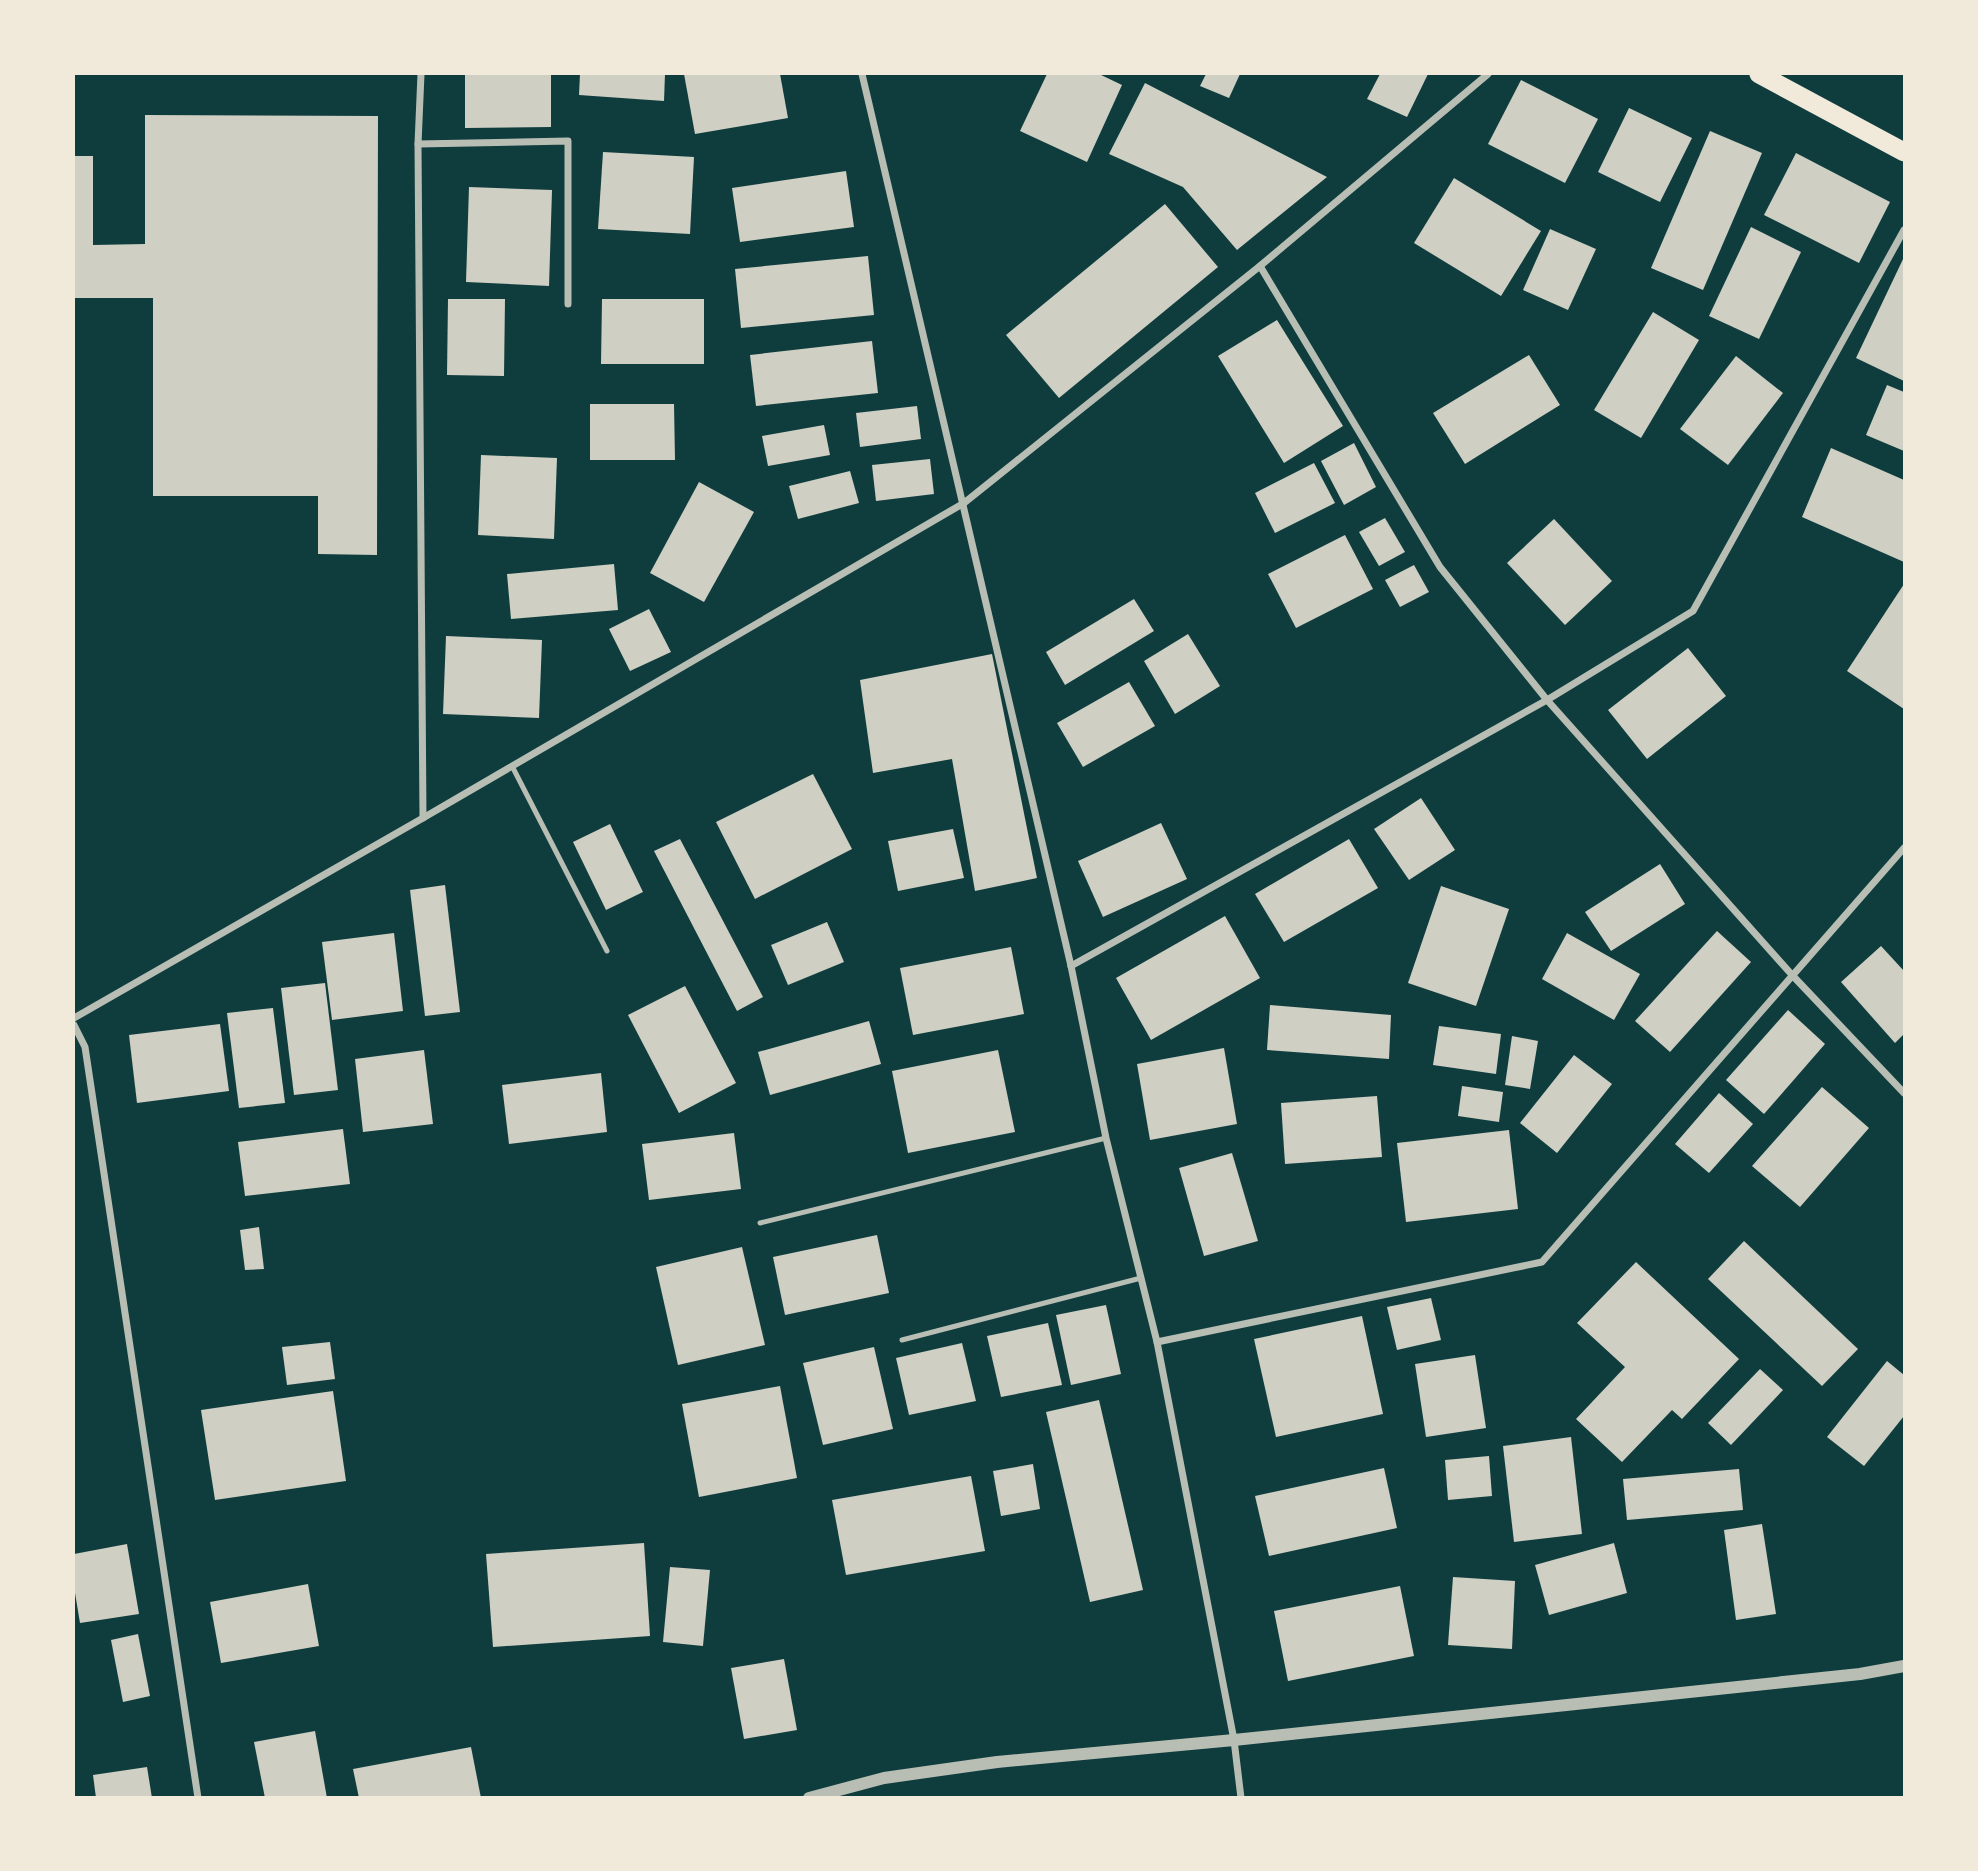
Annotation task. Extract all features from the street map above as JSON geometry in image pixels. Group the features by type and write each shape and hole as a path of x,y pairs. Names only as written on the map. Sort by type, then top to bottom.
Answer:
{"highway":[{"path":"1759,74 1905,152"}],"street":[{"path":"421,74 418,144 423,818"},
{"path":"863,74 1071,966 1107,1138 1157,1342 1234,1740 1241,1797"},
{"path":"74,1018 964,503 1261,266 1488,74"},
{"path":"418,144 568,141 568,304"},
{"path":"1071,966 1547,700 1693,611 1905,229"},
{"path":"1261,266 1440,567 1547,700 1793,976 1905,1093"},
{"path":"1157,1342 1542,1262 1905,848"},
{"path":"74,1025 85,1047 198,1797"},
{"path":"809,1797 884,1778 997,1762 1846,1676 1905,1666"}],"lane":[{"path":"512,766 607,951"},
{"path":"760,1223 1107,1138"},
{"path":"902,1340 1141,1278"}],"building":[{"path":"465,74 551,74 551,127 465,128"},
{"path":"580,74 665,74 664,101 579,95"},
{"path":"684,74 780,74 788,118 695,134"},
{"path":"1047,74 1099,74 1122,85 1087,162 1020,131"},
{"path":"1206,74 1240,74 1229,98 1200,86"},
{"path":"1380,74 1428,74 1407,117 1367,99"},
{"path":"1521,80 1598,119 1565,183 1488,144"},
{"path":"1145,83 1327,177 1237,250 1183,187 1109,154"},
{"path":"1629,108 1692,138 1660,202 1598,172"},
{"path":"145,115 378,116 377,555 318,554 318,496 153,496 153,298 74,298 74,156 93,156 93,245 145,244"},
{"path":"1710,131 1762,153 1703,290 1651,268"},
{"path":"603,152 694,157 690,234 598,229"},
{"path":"1796,153 1890,202 1859,263 1764,215"},
{"path":"846,171 854,227 740,242 732,188"},
{"path":"1454,178 1541,231 1501,296 1414,243"},
{"path":"469,187 552,190 549,286 466,282"},
{"path":"1165,204 1218,267 1059,398 1006,335"},
{"path":"1751,227 1801,252 1759,339 1709,316"},
{"path":"1550,229 1596,249 1568,310 1523,290"},
{"path":"868,256 874,315 741,328 735,269"},
{"path":"1904,257 1904,381 1856,358"},
{"path":"448,299 505,299 504,376 447,375"},
{"path":"602,299 704,299 704,364 601,364"},
{"path":"1653,312 1699,340 1641,438 1594,410"},
{"path":"1277,320 1343,426 1284,463 1218,356"},
{"path":"872,341 878,393 756,406 750,355"},
{"path":"1529,355 1560,405 1465,464 1433,413"},
{"path":"1736,356 1783,393 1728,465 1680,429"},
{"path":"1887,385 1904,392 1904,451 1866,435"},
{"path":"590,404 674,404 675,460 590,460"},
{"path":"917,406 921,439 860,447 856,413"},
{"path":"824,425 830,455 768,466 762,436"},
{"path":"1354,443 1376,487 1344,505 1321,461"},
{"path":"1831,448 1904,480 1904,562 1802,517"},
{"path":"481,455 557,458 554,539 478,535"},
{"path":"930,459 934,494 876,501 872,465"},
{"path":"1314,463 1335,503 1275,533 1255,493"},
{"path":"850,471 859,503 798,519 789,486"},
{"path":"699,482 754,512 704,602 650,573"},
{"path":"1385,518 1405,552 1379,566 1359,532"},
{"path":"1554,519 1612,581 1565,625 1507,563"},
{"path":"1345,535 1373,589 1296,628 1268,574"},
{"path":"614,564 618,610 511,619 507,574"},
{"path":"1414,565 1429,592 1400,607 1385,580"},
{"path":"1904,584 1904,709 1847,671"},
{"path":"1134,599 1154,631 1065,685 1046,652"},
{"path":"649,609 671,652 630,671 609,629"},
{"path":"1188,634 1220,686 1175,714 1144,661"},
{"path":"446,636 542,640 539,718 443,714"},
{"path":"1688,648 1726,696 1647,759 1608,710"},
{"path":"992,654 1037,878 975,891 952,759 873,773 860,680"},
{"path":"1129,682 1155,726 1083,767 1057,723"},
{"path":"813,774 852,849 755,899 716,822"},
{"path":"1421,798 1455,850 1409,880 1374,829"},
{"path":"1161,823 1187,879 1103,917 1078,861"},
{"path":"610,824 643,892 606,910 573,842"},
{"path":"953,829 964,878 898,891 888,841"},
{"path":"680,839 763,997 737,1011 654,851"},
{"path":"1349,839 1378,888 1284,942 1255,894"},
{"path":"1660,864 1685,904 1611,951 1585,912"},
{"path":"445,885 460,1012 425,1016 410,890"},
{"path":"1441,886 1509,909 1476,1006 1408,983"},
{"path":"1225,916 1260,978 1151,1040 1116,978"},
{"path":"827,922 844,962 788,985 771,945"},
{"path":"1717,931 1751,962 1670,1052 1635,1021"},
{"path":"394,933 403,1011 332,1020 322,942"},
{"path":"1567,933 1640,974 1614,1020 1542,979"},
{"path":"1881,946 1904,971 1904,1034 1895,1043 1841,982"},
{"path":"1011,947 1024,1014 913,1035 900,968"},
{"path":"325,983 338,1090 294,1095 281,988"},
{"path":"685,986 736,1083 679,1113 628,1015"},
{"path":"1270,1005 1391,1015 1389,1059 1267,1050"},
{"path":"273,1008 285,1103 239,1108 227,1013"},
{"path":"1788,1010 1825,1044 1764,1114 1726,1080"},
{"path":"869,1021 881,1064 770,1095 758,1052"},
{"path":"220,1024 229,1091 137,1103 129,1035"},
{"path":"1439,1026 1501,1034 1496,1074 1433,1065"},
{"path":"1512,1036 1538,1041 1530,1089 1505,1085"},
{"path":"1224,1048 1237,1124 1150,1140 1137,1064"},
{"path":"424,1050 433,1124 363,1132 355,1059"},
{"path":"998,1050 1015,1132 908,1153 892,1071"},
{"path":"1574,1055 1612,1084 1557,1153 1520,1123"},
{"path":"601,1073 607,1132 509,1144 502,1085"},
{"path":"1462,1086 1503,1092 1499,1122 1458,1116"},
{"path":"1822,1087 1869,1128 1800,1207 1752,1166"},
{"path":"1719,1093 1753,1124 1709,1173 1675,1144"},
{"path":"1377,1096 1382,1157 1285,1164 1281,1103"},
{"path":"343,1129 350,1184 245,1196 238,1142"},
{"path":"1509,1130 1518,1209 1406,1222 1397,1143"},
{"path":"734,1133 741,1189 649,1200 642,1144"},
{"path":"1232,1153 1258,1241 1204,1256 1179,1168"},
{"path":"259,1227 264,1269 245,1270 240,1230"},
{"path":"877,1235 889,1293 785,1315 773,1257"},
{"path":"1744,1241 1858,1349 1822,1386 1708,1279"},
{"path":"742,1247 765,1345 678,1365 656,1267"},
{"path":"1636,1262 1739,1359 1682,1419 1672,1410 1622,1462 1576,1419 1625,1367 1577,1323"},
{"path":"1431,1298 1441,1340 1397,1350 1387,1307"},
{"path":"1106,1305 1121,1374 1071,1385 1056,1315"},
{"path":"1362,1316 1383,1414 1276,1437 1254,1339"},
{"path":"1048,1323 1062,1385 1001,1397 987,1336"},
{"path":"330,1342 335,1379 287,1385 282,1347"},
{"path":"962,1343 976,1401 909,1415 896,1358"},
{"path":"874,1347 893,1429 823,1445 803,1363"},
{"path":"1475,1355 1486,1428 1426,1437 1415,1364"},
{"path":"1887,1361 1904,1375 1904,1416 1864,1466 1827,1437"},
{"path":"1760,1369 1783,1390 1731,1445 1708,1423"},
{"path":"780,1386 797,1478 699,1497 682,1404"},
{"path":"333,1391 346,1481 215,1500 201,1410"},
{"path":"1099,1400 1143,1590 1090,1602 1046,1412"},
{"path":"1571,1437 1582,1534 1514,1542 1503,1446"},
{"path":"1489,1456 1492,1496 1448,1500 1445,1460"},
{"path":"1033,1464 1040,1509 1001,1516 993,1471"},
{"path":"1384,1468 1397,1528 1269,1556 1255,1496"},
{"path":"1739,1469 1743,1510 1627,1520 1623,1479"},
{"path":"971,1476 985,1551 846,1575 832,1500"},
{"path":"1762,1524 1776,1614 1736,1620 1724,1530"},
{"path":"644,1543 650,1636 493,1647 486,1554"},
{"path":"1614,1543 1627,1593 1549,1615 1535,1565"},
{"path":"127,1544 139,1614 80,1623 74,1587 74,1554"},
{"path":"670,1567 710,1570 703,1646 663,1642"},
{"path":"1453,1577 1515,1581 1512,1649 1448,1645"},
{"path":"308,1584 319,1646 221,1663 210,1602"},
{"path":"1400,1586 1414,1656 1288,1681 1274,1611"},
{"path":"138,1634 150,1696 123,1702 111,1640"},
{"path":"784,1659 797,1730 744,1739 731,1668"},
{"path":"315,1731 327,1798 265,1798 254,1742"},
{"path":"471,1747 481,1798 359,1798 353,1769"},
{"path":"147,1767 152,1798 96,1798 93,1775"}]}
